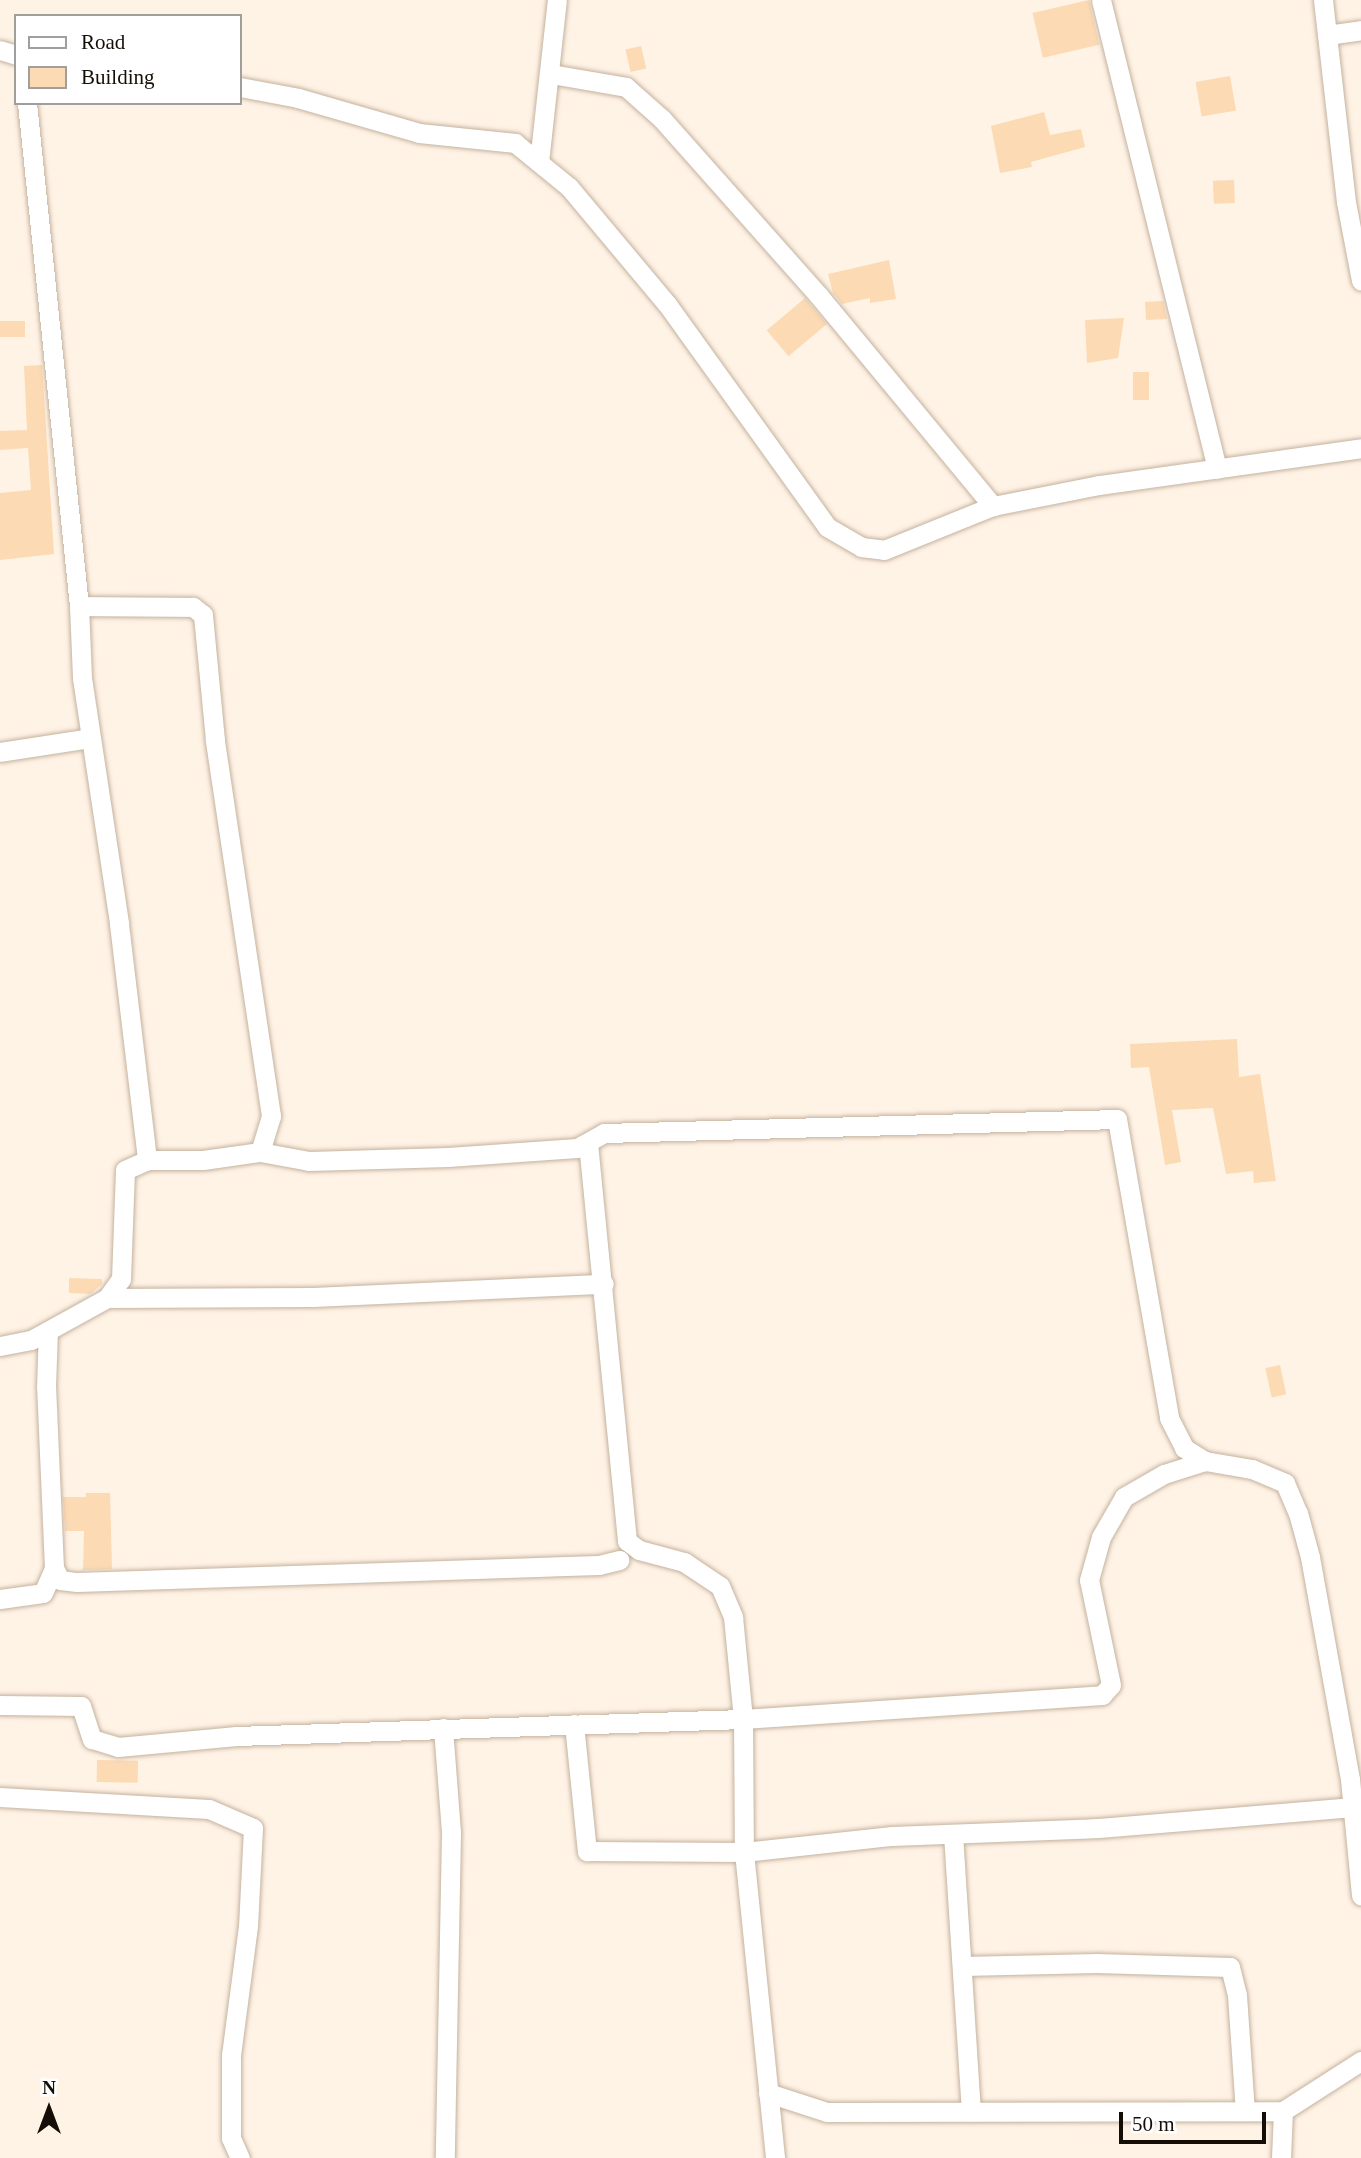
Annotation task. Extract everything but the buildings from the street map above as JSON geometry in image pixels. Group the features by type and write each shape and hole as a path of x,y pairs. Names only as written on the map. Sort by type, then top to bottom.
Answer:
{"street":[{"path":"539,162 551,74 557,0"},
{"path":"1101,0 1217,469"},
{"path":"1323,0 1346,202 1361,281"},
{"path":"1327,35 1361,30"},
{"path":"551,74 626,87 662,119 819,296 993,506"},
{"path":"242,87 298,98 419,133 514,143 569,187 667,304 827,527 860,547 884,550 993,506 1099,485 1361,448"},
{"path":"27,105 79,606 82,678 119,924 147,1160"},
{"path":"79,606 193,607 203,615 215,740 271,1116 260,1152"},
{"path":"0,752 90,738"},
{"path":"0,1346 48,1331 107,1298 121,1279 125,1170 147,1160 203,1160 260,1152 309,1161 337,1160 577,1148 604,1133 1117,1119 1169,1418 1184,1448 1205,1461 1252,1469 1284,1483 1298,1513 1310,1557 1353,1807 1361,1895"},
{"path":"588,1143 604,1284 627,1541 639,1550 684,1562 720,1586 733,1617 743,1719 744,1852 775,2158"},
{"path":"107,1298 313,1297 604,1284"},
{"path":"48,1331 46,1387 54,1568 60,1580 117,1581 599,1565 619,1560"},
{"path":"0,1704 81,1706 92,1739 118,1747 236,1736 743,1719 1102,1695 1111,1685 1089,1580 1101,1537 1124,1497 1164,1474 1205,1461"},
{"path":"0,1599 43,1593 54,1568"},
{"path":"574,1724 587,1851 744,1852 953,1833 1099,1828 1353,1807"},
{"path":"443,1728 451,1833 445,2158"},
{"path":"0,1797 209,1809 253,1828 248,1926 231,2055 231,2138 240,2158"},
{"path":"953,1833 971,2111"},
{"path":"962,1966 1097,1963 1230,1967 1237,1995 1245,2111"},
{"path":"768,2093 827,2112 1283,2111 1361,2062"},
{"path":"1281,2158 1283,2111"}]}
